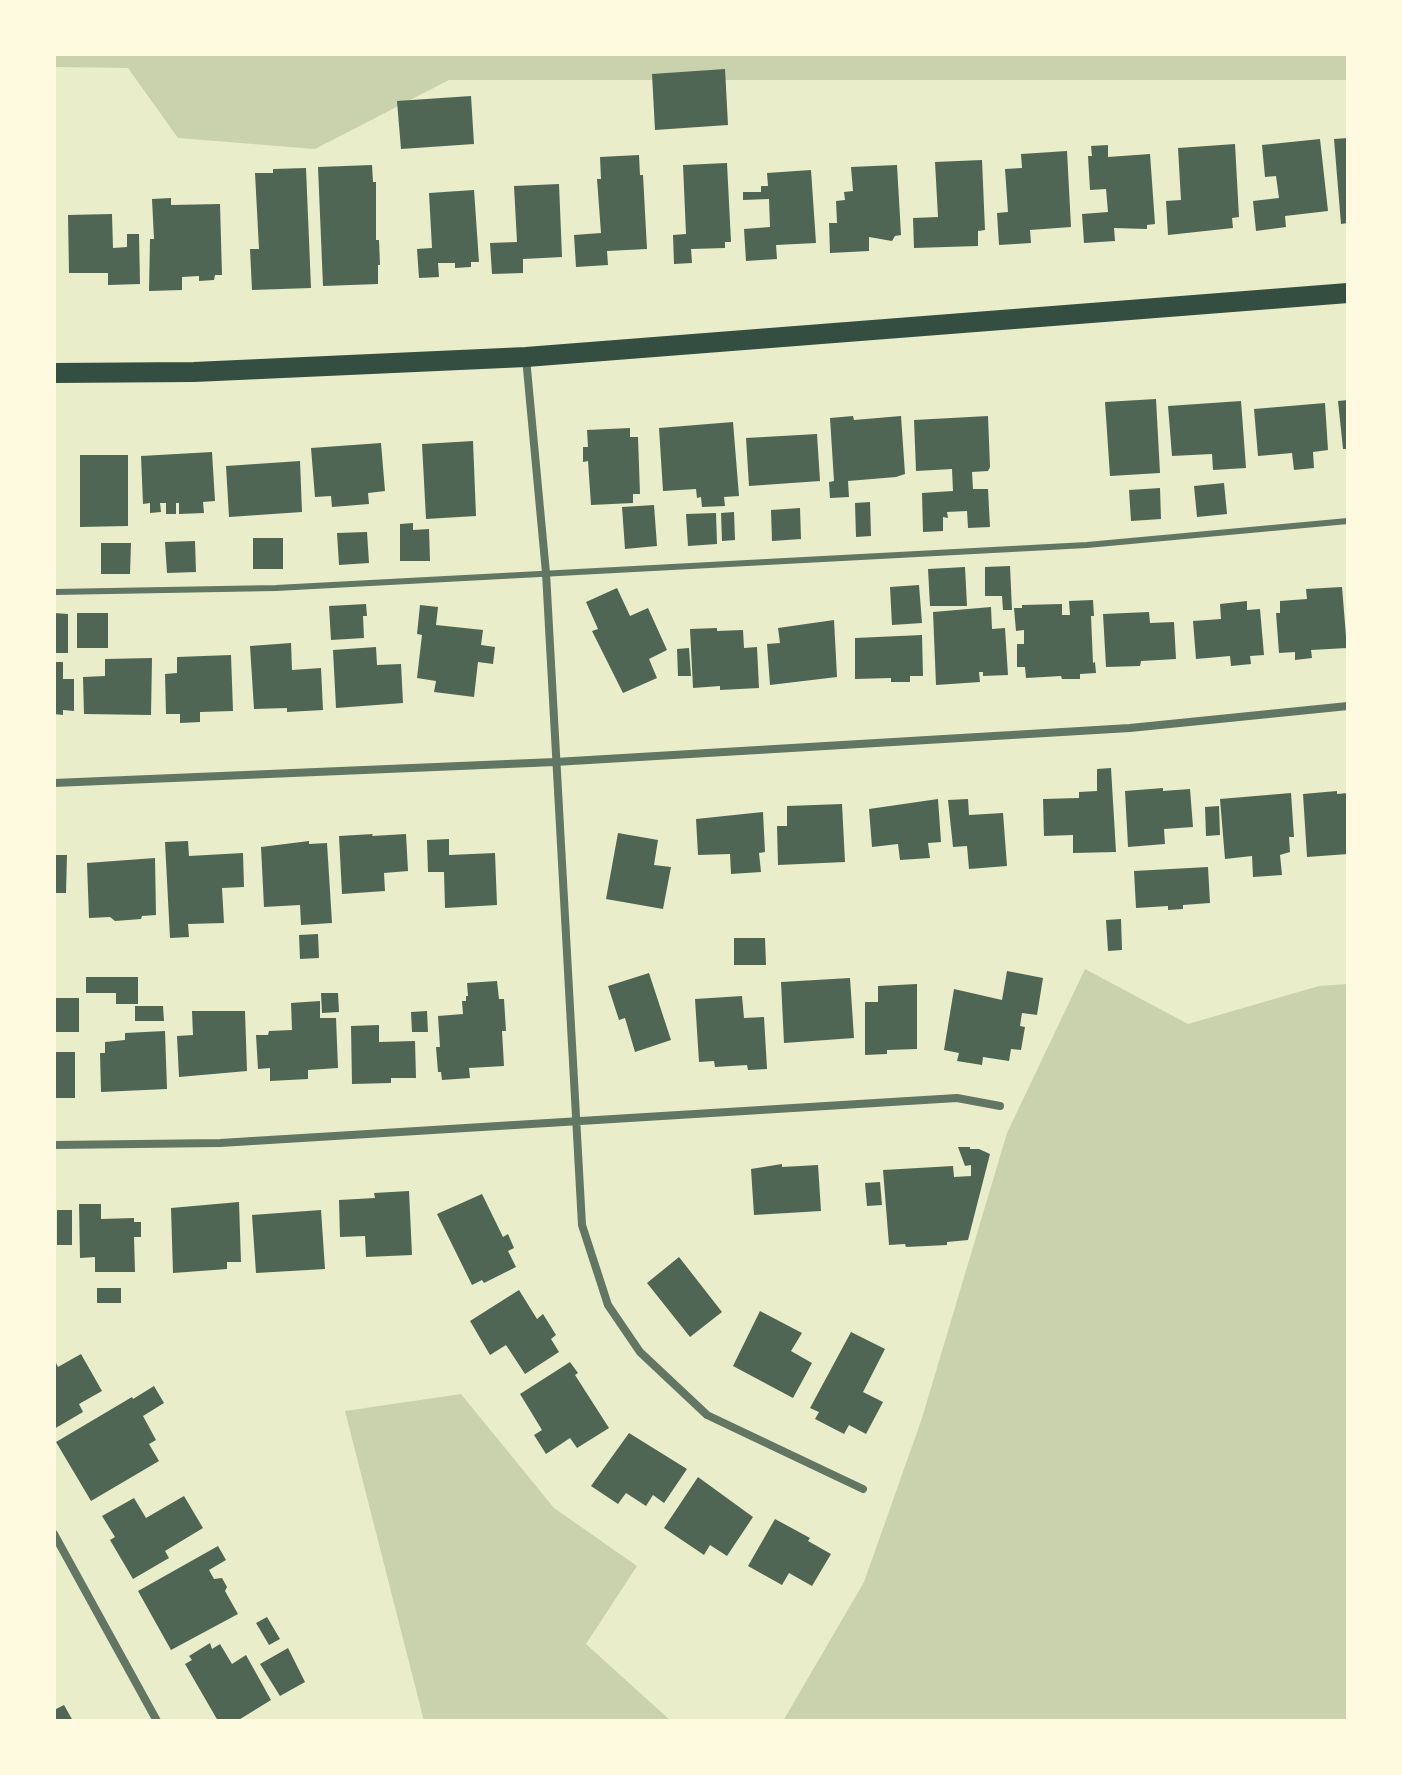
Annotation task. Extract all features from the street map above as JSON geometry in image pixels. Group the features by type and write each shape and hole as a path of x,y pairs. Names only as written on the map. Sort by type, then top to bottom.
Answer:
{"main road":[{"path":"54,373 194,372 526,357 1348,293"}],"street":[{"path":"526,357 546,573 582,1225 608,1305 640,1352 707,1415 863,1489"},
{"path":"54,783 555,762 1130,728 1348,706"},
{"path":"54,1145 220,1143 957,1098 1000,1106"},
{"path":"54,1534 157,1721"}],"lane":[{"path":"54,592 276,588 1087,545 1348,521"}],"green space":[{"path":"54,54 1348,54 1348,80 449,80 315,149 178,138 128,68 54,67"},
{"path":"1085,969 1188,1024 1319,986 1348,984 1348,1721 783,1721 864,1582 922,1418 1007,1133"},
{"path":"461,1394 554,1508 637,1566 586,1644 671,1721 424,1721 345,1411"}],"building":[{"path":"725,69 728,125 655,130 652,74"},
{"path":"471,96 474,144 401,149 397,101"},
{"path":"1348,138 1348,223 1341,224 1334,139"},
{"path":"1320,139 1328,211 1285,216 1286,227 1256,231 1253,201 1279,198 1276,176 1265,177 1262,145"},
{"path":"1235,144 1239,217 1232,218 1233,228 1168,235 1166,201 1181,200 1178,148"},
{"path":"1108,145 1108,157 1150,154 1155,224 1147,225 1147,229 1114,228 1115,241 1084,243 1082,214 1108,212 1106,189 1090,190 1088,156 1092,156 1091,146"},
{"path":"1067,151 1071,227 1030,230 1031,243 999,245 997,213 1008,212 1005,169 1022,168 1021,154"},
{"path":"639,155 647,249 607,251 608,265 576,267 574,235 601,233 597,179 601,179 600,157"},
{"path":"982,160 985,230 978,231 978,246 914,248 913,218 938,217 935,162"},
{"path":"727,163 731,242 725,242 725,248 691,249 692,263 674,264 673,235 686,234 683,165"},
{"path":"372,165 373,182 376,182 376,240 379,240 378,284 323,286 318,167"},
{"path":"897,165 901,235 895,236 892,241 869,237 869,251 830,253 829,223 837,223 836,201 845,200 844,192 853,191 851,167"},
{"path":"306,168 311,288 252,290 250,249 259,249 255,173"},
{"path":"811,170 816,243 776,245 777,259 746,261 744,229 770,227 769,199 743,200 743,192 761,192 761,186 768,186 767,173"},
{"path":"559,184 562,257 523,259 523,273 492,274 490,243 517,242 514,186"},
{"path":"474,190 479,262 471,262 471,267 455,268 455,263 438,263 439,277 419,278 417,249 432,248 429,193"},
{"path":"171,198 171,205 220,204 222,275 215,275 214,280 199,281 199,276 182,277 182,290 149,291 150,239 154,239 152,199"},
{"path":"112,214 113,248 127,247 127,234 139,234 140,284 108,285 108,273 69,273 68,215"},
{"path":"1156,399 1160,473 1110,476 1105,402"},
{"path":"1348,400 1348,449 1343,449 1338,401"},
{"path":"1241,401 1246,468 1213,470 1212,454 1172,456 1168,406"},
{"path":"1325,403 1328,450 1313,452 1314,468 1294,470 1292,453 1258,456 1254,409"},
{"path":"853,416 854,420 901,416 905,474 848,481 849,497 830,498 829,482 834,481 830,418"},
{"path":"988,416 990,467 988,471 972,472 973,489 988,489 990,527 968,528 967,511 947,512 948,518 943,517 943,531 923,532 922,493 953,491 952,469 916,471 914,420"},
{"path":"733,422 739,496 724,497 725,506 702,507 696,489 663,491 659,428"},
{"path":"630,428 630,437 638,437 640,494 633,494 633,503 591,505 588,461 583,462 583,447 588,447 587,430"},
{"path":"817,434 820,481 749,486 746,438"},
{"path":"473,441 476,516 426,519 422,444"},
{"path":"381,443 385,491 368,493 369,504 332,507 331,496 315,497 311,448"},
{"path":"212,452 215,501 203,502 204,513 179,514 179,503 176,503 176,514 166,514 166,503 160,503 161,512 150,513 150,503 143,504 141,456"},
{"path":"80,455 128,455 128,526 80,527"},
{"path":"300,461 302,512 229,517 226,466"},
{"path":"1224,483 1227,514 1197,517 1194,486"},
{"path":"1160,488 1161,519 1131,521 1129,490"},
{"path":"870,502 871,536 856,537 855,503"},
{"path":"654,505 657,546 625,549 622,507"},
{"path":"800,508 801,539 772,541 771,510"},
{"path":"734,512 735,540 722,541 721,513"},
{"path":"716,513 717,544 688,546 686,514"},
{"path":"413,523 413,530 429,529 430,561 400,561 400,524"},
{"path":"367,532 369,563 339,565 337,533"},
{"path":"253,538 283,538 283,569 253,569"},
{"path":"195,541 196,572 167,573 165,542"},
{"path":"101,543 131,543 130,574 101,574"},
{"path":"1010,566 1012,610 1003,610 1002,596 985,596 985,567"},
{"path":"965,567 967,606 930,606 928,569"},
{"path":"919,585 922,623 892,625 890,587"},
{"path":"1342,587 1347,648 1311,650 1312,658 1295,660 1295,652 1279,653 1276,613 1280,613 1280,601 1307,599 1306,589"},
{"path":"617,588 630,616 648,608 667,650 649,659 657,678 623,693 592,631 598,629 586,602"},
{"path":"1093,600 1094,616 1091,616 1096,673 1080,674 1080,679 1062,679 1061,676 1026,678 1025,667 1017,667 1017,644 1024,644 1024,630 1016,631 1014,608 1062,604 1062,615 1070,615 1069,601"},
{"path":"1247,601 1247,610 1260,609 1264,655 1250,656 1251,664 1231,666 1230,656 1196,659 1193,621 1221,619 1220,604"},
{"path":"366,604 364,638 331,640 329,606"},
{"path":"420,605 438,607 436,625 483,630 481,645 495,647 493,664 478,662 474,697 434,692 436,681 417,678 422,635 417,634"},
{"path":"991,607 992,629 1005,628 1008,675 983,676 983,672 979,672 980,682 936,685 933,612"},
{"path":"1149,612 1150,623 1174,622 1176,659 1141,661 1140,666 1106,667 1103,614"},
{"path":"54,613 68,614 68,653 55,653"},
{"path":"77,613 108,613 108,648 77,648"},
{"path":"834,620 837,677 770,685 767,644 780,643 778,628"},
{"path":"717,628 717,631 743,630 744,648 757,647 759,688 693,688 690,629"},
{"path":"922,635 923,676 910,676 910,682 891,682 891,678 855,679 855,638"},
{"path":"291,643 292,670 321,668 323,710 287,712 287,708 254,709 250,646"},
{"path":"376,647 377,665 401,664 403,703 336,708 333,650"},
{"path":"689,648 691,676 678,676 677,649"},
{"path":"231,655 233,711 200,712 200,722 180,723 180,714 166,714 165,674 177,673 177,657"},
{"path":"152,658 151,715 84,714 83,677 105,676 105,659"},
{"path":"54,662 63,662 63,679 74,679 74,711 63,710 63,715 54,714"},
{"path":"1111,768 1116,852 1073,853 1073,835 1044,836 1043,799 1079,798 1079,792 1097,791 1097,769"},
{"path":"1163,788 1163,791 1190,789 1193,827 1164,829 1165,844 1128,847 1125,791"},
{"path":"1337,791 1337,794 1348,793 1348,854 1307,857 1303,794"},
{"path":"1291,793 1294,837 1289,837 1290,852 1280,855 1282,875 1253,877 1252,856 1225,859 1220,799"},
{"path":"938,799 941,842 928,843 930,858 900,860 898,844 872,847 869,809"},
{"path":"968,799 969,815 1003,813 1007,866 969,869 967,846 953,847 948,800"},
{"path":"842,804 845,862 778,865 777,826 787,826 787,806"},
{"path":"1219,806 1220,835 1206,836 1205,807"},
{"path":"763,812 765,852 759,853 761,872 731,874 730,854 698,855 696,819"},
{"path":"618,833 658,840 654,865 671,867 663,909 606,899"},
{"path":"406,834 408,871 384,873 385,891 342,894 339,836"},
{"path":"449,839 449,855 495,853 497,905 445,908 444,872 428,872 427,840"},
{"path":"188,841 189,856 243,853 244,887 222,888 224,923 188,924 189,937 170,938 165,842"},
{"path":"309,841 309,844 327,843 332,923 301,925 300,905 264,907 261,847"},
{"path":"54,855 67,855 66,893 54,893"},
{"path":"155,858 156,915 115,921 110,917 89,918 87,863"},
{"path":"1208,867 1210,903 1183,905 1183,909 1168,910 1168,906 1136,908 1134,871"},
{"path":"1121,919 1122,950 1108,951 1106,920"},
{"path":"318,934 319,958 300,959 299,935"},
{"path":"734,938 765,938 766,965 734,965"},
{"path":"1007,971 1043,978 1037,1015 1022,1013 1020,1026 1025,1027 1021,1050 1011,1049 1009,1061 983,1057 982,1065 957,1061 959,1053 944,1050 954,989 1002,1000"},
{"path":"649,973 671,1040 635,1052 625,1018 619,1020 608,986"},
{"path":"86,977 138,977 138,1004 116,1004 116,993 86,993"},
{"path":"850,978 854,1038 784,1043 781,982"},
{"path":"497,981 499,999 504,999 504,1066 469,1068 470,1078 442,1080 441,1072 438,1072 436,1047 440,1047 438,1016 463,1014 462,1001 466,1001 468,996 467,983"},
{"path":"917,984 917,1049 887,1050 887,1054 865,1055 865,1002 878,1002 878,986"},
{"path":"321,993 338,993 339,1012 322,1013"},
{"path":"742,996 744,1018 764,1017 767,1069 748,1070 747,1065 715,1067 714,1061 699,1062 695,999"},
{"path":"54,998 79,998 79,1032 54,1032"},
{"path":"320,1001 320,1018 336,1018 338,1068 308,1070 308,1079 270,1081 270,1068 258,1069 256,1035 292,1030 291,1003"},
{"path":"135,1006 163,1006 164,1021 135,1021"},
{"path":"192,1011 245,1011 247,1071 179,1077 177,1036 193,1035"},
{"path":"427,1011 428,1032 412,1032 411,1012"},
{"path":"379,1025 379,1042 415,1041 416,1078 391,1078 391,1083 352,1084 351,1026"},
{"path":"165,1031 167,1089 101,1092 100,1053 105,1053 105,1042 125,1040 125,1033"},
{"path":"54,1052 75,1052 75,1098 54,1098"},
{"path":"958,1147 970,1147 990,1154 968,1240 947,1242 947,1245 889,1245 883,1170 953,1166 954,1177 971,1176 971,1165 965,1166"},
{"path":"782,1164 782,1167 818,1165 821,1211 754,1215 751,1169"},
{"path":"880,1182 882,1205 867,1206 865,1183"},
{"path":"409,1191 412,1255 366,1257 365,1236 340,1237 339,1200 375,1198 374,1193"},
{"path":"482,1194 503,1237 508,1234 514,1248 508,1251 516,1267 484,1283 482,1280 472,1285 437,1214"},
{"path":"239,1202 241,1262 227,1262 227,1269 173,1273 171,1208"},
{"path":"79,1204 101,1204 101,1219 134,1218 134,1222 141,1222 141,1237 134,1237 135,1272 95,1272 95,1257 80,1258"},
{"path":"57,1210 72,1210 72,1245 57,1245"},
{"path":"321,1210 325,1269 256,1273 252,1215"},
{"path":"679,1257 722,1312 690,1337 647,1283"},
{"path":"97,1288 121,1288 121,1303 97,1303"},
{"path":"519,1290 537,1319 543,1314 556,1335 551,1339 559,1352 525,1374 506,1345 490,1355 470,1321"},
{"path":"760,1311 802,1333 791,1351 812,1363 793,1398 733,1366"},
{"path":"851,1332 885,1349 863,1392 883,1402 866,1434 849,1425 844,1434 815,1419 819,1412 810,1408"},
{"path":"81,1354 102,1391 79,1404 83,1412 54,1429 54,1359 58,1367"},
{"path":"570,1362 609,1428 577,1448 570,1438 546,1454 534,1435 542,1430 520,1394"},
{"path":"154,1386 164,1403 143,1416 156,1440 149,1444 159,1461 91,1501 56,1442"},
{"path":"629,1433 687,1469 664,1503 653,1495 646,1506 626,1493 618,1504 591,1486"},
{"path":"698,1477 753,1517 727,1556 710,1545 704,1555 664,1528"},
{"path":"184,1496 203,1528 165,1551 169,1558 133,1579 110,1540 115,1537 102,1516 134,1498 146,1518"},
{"path":"775,1519 810,1538 808,1541 831,1554 812,1586 789,1573 782,1585 748,1566"},
{"path":"218,1546 226,1560 209,1570 214,1579 222,1578 227,1587 225,1591 238,1614 171,1650 138,1591"},
{"path":"267,1617 280,1639 269,1645 256,1623"},
{"path":"210,1643 212,1649 220,1644 232,1664 246,1655 271,1700 237,1721 218,1721 185,1664 192,1660 189,1656"},
{"path":"288,1648 305,1682 280,1696 260,1664"},
{"path":"64,1705 73,1721 54,1721 54,1710"}]}
